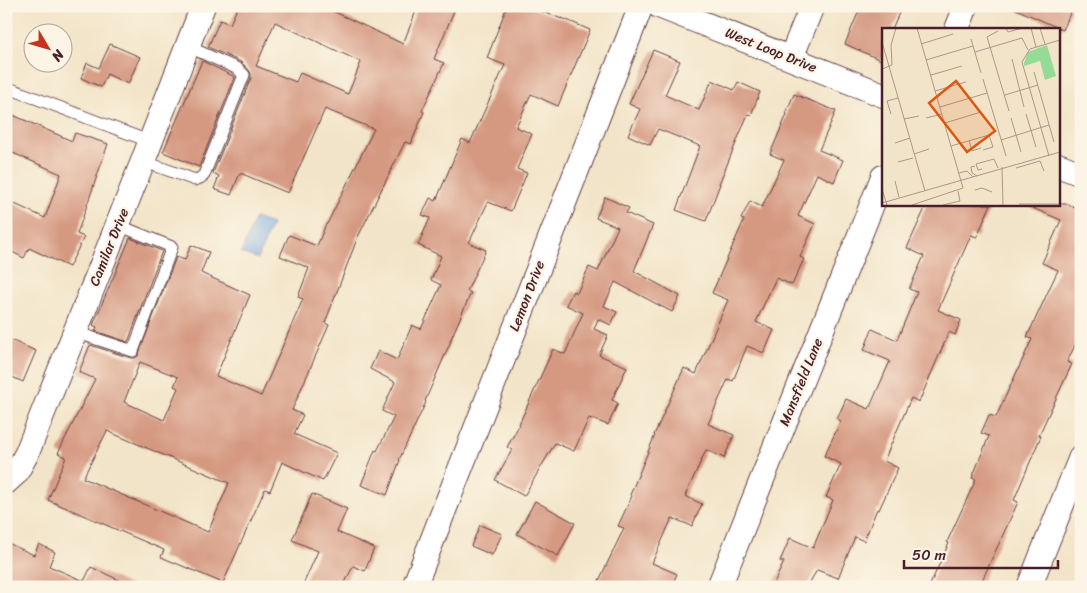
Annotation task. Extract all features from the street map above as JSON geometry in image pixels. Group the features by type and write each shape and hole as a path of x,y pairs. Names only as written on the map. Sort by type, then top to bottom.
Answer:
{"street":[{"name":"Camilar Drive","path":"6,482 16,473 26,454 147,152 203,6"},
{"name":"Lemon Drive","path":"414,587 641,6"},
{"name":"West Loop Drive","path":"659,6 882,95"},
{"path":"791,58 812,6"},
{"path":"956,28 966,6"},
{"path":"1060,166 1081,174"},
{"name":"Mansfield Lane","path":"719,587 882,180"},
{"path":"1029,587 1081,458"}],"lane":[{"path":"6,87 147,152 195,180 204,175 244,75 238,69 187,46"},
{"path":"75,332 133,351 172,247 118,225"}],"water":[{"path":"255,218 272,224 258,259 241,253"}],"building":[{"path":"238,6 322,6 403,44 418,6 456,6 434,59 444,63 422,111 424,112 411,144 405,142 357,239 325,323 329,325 292,410 303,415 294,434 337,453 323,481 282,462 270,491 265,489 223,583 161,557 164,550 48,500 66,457 58,453 95,379 79,372 90,345 131,358 138,356 176,257 185,260 191,245 209,252 201,273 250,295 216,376 261,396 303,299 298,297 309,268 280,256 289,235 317,246 326,224 374,129 325,109 288,193 240,173 231,195 214,189 219,176 213,173 251,78 249,70 241,62 208,47 220,20 230,24","holes":["275,22 361,62 348,94 300,73 296,82 256,66","140,362 178,377 174,386 178,388 164,420 124,402","107,431 229,483 208,532 83,478"]},
{"path":"507,6 527,6 590,30 558,106 531,94 516,127 532,134 517,169 527,173 511,211 488,202 469,243 486,250 467,291 471,293 426,402 399,460 387,495 361,485 375,450 377,451 394,417 382,411 395,382 370,369 378,351 397,360 412,325 421,329 441,285 431,280 441,256 418,245 430,218 422,215 430,198 436,201 462,139 470,143 505,65 487,58"},
{"path":"861,6 902,6 892,28 882,28 882,61 845,44"},
{"path":"1009,6 1073,6 1063,30"},
{"path":"110,44 140,57 128,84 107,74 101,87 81,78 87,63 99,68"},
{"path":"653,50 680,61 665,95 699,110 712,80 734,90 738,82 760,92 751,115 748,114 706,221 676,210 700,146 658,129 650,145 628,135 640,109 629,104"},
{"path":"202,61 235,77 199,167 163,152"},
{"path":"794,94 836,111 819,150 843,160 834,182 817,174 798,216 815,224 800,257 804,259 792,285 776,278 756,322 774,330 764,353 747,346 733,381 728,379 708,424 734,435 724,458 706,450 685,496 702,504 692,526 672,518 652,563 677,574 671,587 596,587 624,528 618,526 632,496 630,495 654,435 684,368 696,374 728,300 712,293 744,220 741,219 750,201 762,207 784,160 770,154"},
{"path":"6,112 72,141 75,133 108,144 77,234 84,237 69,267 29,248 24,258 6,249 6,200 45,218 61,174 6,150"},
{"path":"605,197 629,208 626,213 653,225 634,271 680,296 672,312 615,282 604,306 617,312 611,325 598,319 594,329 608,335 599,355 627,367 612,400 618,403 608,425 589,418 574,451 555,443 524,496 495,480 512,450 507,447 553,349 565,354 583,313 566,305 573,291 577,293 589,267 598,271 618,227 596,218"},
{"path":"1068,204 1081,210 1081,333 1067,362 1072,364 1039,435 1041,436 1014,500 1018,502 979,587 929,587 976,479 972,478 989,436 981,433 989,415 996,417 1032,339 1027,337 1058,270 1042,263 1061,220 1025,205"},
{"path":"927,205 991,205 977,237 971,235 938,310 961,320 955,335 949,332 919,402 911,398 884,461 898,468 879,510 877,509 864,541 855,537 838,578 817,570 807,587 772,587 784,562 780,561 790,538 813,548 833,500 826,497 841,464 824,456 841,421 837,419 846,399 869,409 890,361 864,350 872,329 897,340 917,292 909,289 924,256 907,248"},
{"path":"130,238 162,251 128,342 95,331 97,327 93,325"},
{"path":"6,338 36,351 23,382 6,374"},
{"path":"312,494 347,509 337,532 374,548 365,571 353,566 343,587 302,587 318,551 292,540"},
{"path":"535,501 575,523 558,556 517,534"},
{"path":"480,525 502,534 492,555 471,546"},
{"path":"10,544 34,555 39,544 55,552 49,566 84,581 91,567 134,587 6,587 6,552"}]}
